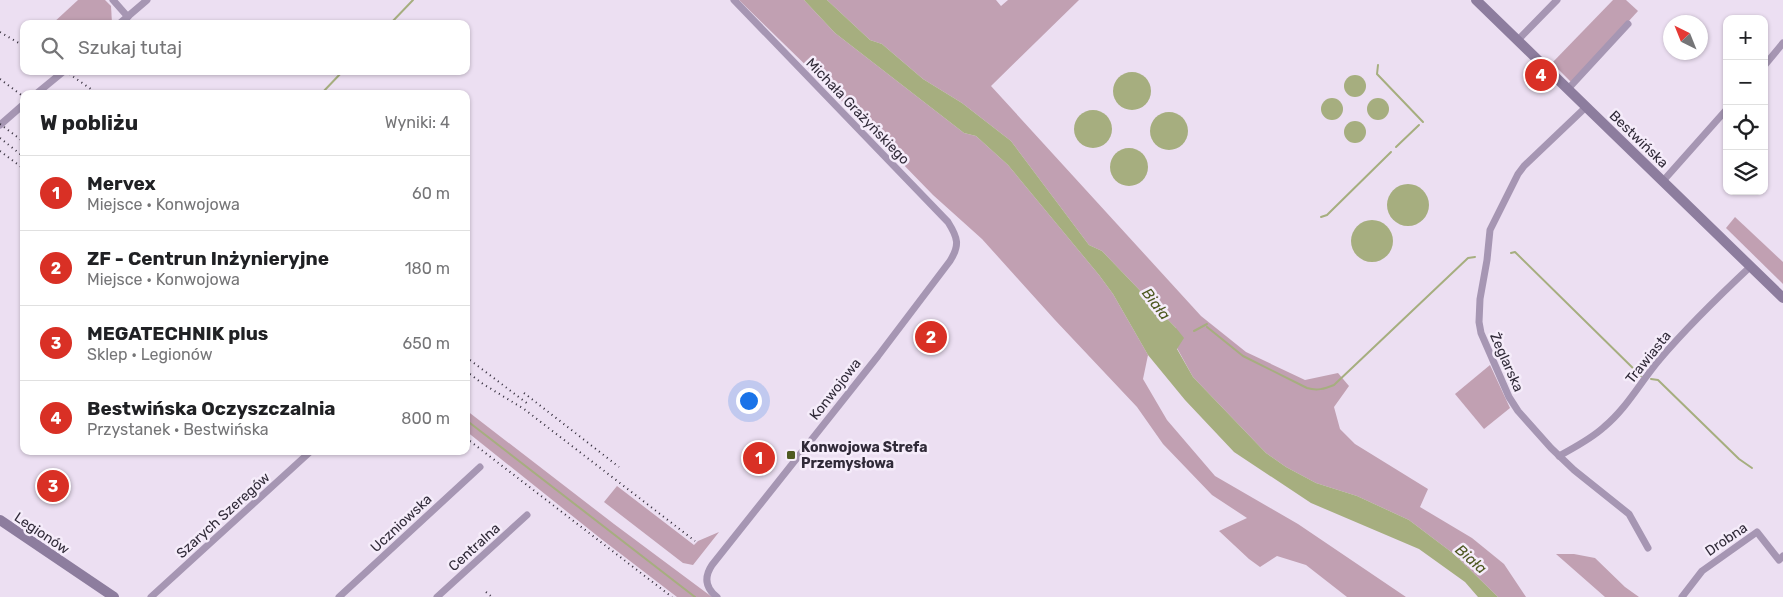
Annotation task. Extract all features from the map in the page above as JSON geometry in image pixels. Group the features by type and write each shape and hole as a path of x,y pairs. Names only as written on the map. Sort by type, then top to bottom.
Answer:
{"street":[{"path":"112,0 128,16"},
{"path":"124,20 147,0"},
{"name":"Michała Grażyńskiego","path":"734,0 948,222 955,232 957,243"},
{"name":"Bestwińska","path":"1476,0 1783,298"},
{"path":"1518,40 1558,0"},
{"path":"1568,90 1628,24"},
{"path":"1768,61 1783,43"},
{"path":"41,90 59,75"},
{"name":"Żeglarska","path":"1586,106 1518,174 1490,230 1478,312 1481,333 1508,397 1527,422 1559,456 1629,514 1648,548"},
{"path":"0,125 20,108"},
{"path":"1663,181 1723,114"},
{"name":"Konwojowa","path":"717,597 708,588 706,580 712,565 907,318 950,261 956,251 957,243"},
{"name":"Trawiasta","path":"1559,456 1606,426 1635,393 1659,360 1751,266"},
{"name":"Szarych Szeregów","path":"151,597 307,455"},
{"name":"Uczniowska","path":"339,597 480,467"},
{"name":"Centralna","path":"437,597 527,514"},
{"name":"Legionów","path":"0,520 114,597"},
{"name":"Drobna","path":"1682,597 1702,571 1757,532 1779,560 1783,556"}],"shaded area":[{"path":"78,0 105,0 111,6 112,20 56,20"},
{"path":"739,0 804,0 835,33 964,133 976,136 1008,165 1113,294 1148,355 1143,379 1167,420 1215,476 1298,524 1406,597 1347,597 1306,565 1277,556 1260,567 1249,559 1219,531 1247,518 1212,495 1163,444 1137,407 982,239 933,195 822,81"},
{"path":"804,0 827,0 870,40 882,44 923,79 962,103 1011,141 1089,245 1102,251 1176,328 1184,338 1177,349 1193,377 1266,453 1286,467 1316,483 1357,496 1409,520 1454,554 1498,597 1478,597 1465,582 1419,549 1311,503 1234,452 1185,400 1148,355 1113,294 1099,275 1008,165 976,136 964,133 835,33"},
{"path":"827,0 996,0 1001,6 1008,0 1079,0 991,86 1201,316 1246,352 1305,380 1338,373 1349,386 1334,407 1340,429 1355,444 1428,489 1420,507 1472,538 1504,564 1526,597 1498,597 1454,554 1409,520 1357,496 1316,483 1286,467 1266,453 1193,377 1177,348 1176,328 1102,251 1089,245 1011,141 962,103 923,79 882,44 870,40"},
{"path":"1613,0 1626,0 1638,11 1572,83 1552,63"},
{"path":"1132,72 1146,77 1151,91 1146,105 1132,110 1118,105 1113,91 1118,77"},
{"path":"1355,75 1363,78 1366,86 1363,94 1355,97 1347,94 1344,86 1347,78"},
{"path":"1332,98 1340,101 1343,109 1340,117 1332,120 1324,117 1321,109 1324,101"},
{"path":"1378,98 1386,101 1389,109 1386,117 1378,120 1370,117 1367,109 1370,101"},
{"path":"1093,110 1107,115 1112,129 1107,143 1093,148 1079,143 1074,129 1079,115"},
{"path":"1169,112 1183,117 1188,131 1183,145 1169,150 1155,145 1150,131 1155,117"},
{"path":"1355,121 1363,124 1366,132 1363,140 1355,143 1347,140 1344,132 1347,124"},
{"path":"1129,148 1143,153 1148,167 1143,181 1129,186 1115,181 1110,167 1115,153"},
{"path":"1408,184 1423,190 1429,205 1423,220 1408,226 1393,220 1387,205 1393,190"},
{"path":"1735,217 1783,262 1783,284 1726,228"},
{"path":"1368,220 1376,220 1387,226 1393,241 1387,256 1376,262 1368,262 1357,256 1351,245 1351,237 1357,226"},
{"path":"1490,365 1510,408 1484,429 1455,394"},
{"path":"470,413 712,597 677,597 470,434"},
{"path":"617,486 694,545 698,541 719,532 693,565 683,563 604,502"},
{"path":"1556,554 1574,554 1595,558 1625,587 1639,597 1605,597"}],"waterway":[{"path":"394,20 413,0"},
{"path":"1378,65 1377,74 1423,122"},
{"path":"325,90 339,75"},
{"path":"1396,147 1419,125"},
{"path":"1321,217 1327,215 1391,152"},
{"path":"1511,253 1515,252 1641,376"},
{"path":"1207,327 1243,356 1307,388 1324,388 1334,385 1468,258 1475,257"},
{"path":"1194,331 1207,324"},
{"path":"1651,379 1658,380 1739,459 1752,468"},
{"path":"470,423 695,597"}],"railway":[{"path":"0,32 20,44"},
{"path":"71,75 92,90"},
{"path":"0,79 20,94"},
{"path":"0,124 20,139"},
{"path":"0,138 20,154"},
{"path":"0,151 20,166"},
{"path":"470,360 528,404"},
{"path":"470,374 524,409 695,541"},
{"path":"524,393 619,467"},
{"path":"470,441 672,597"},
{"path":"486,592 492,597"}],"place":[{"name":"Bestwińska Oczyszczalnia","path":"1541,75"},
{"name":"ZF - Centrun Inżynieryjne","path":"931,337"},
{"name":"Konwojowa Strefa Przemysłowa","path":"791,455"},
{"name":"Mervex","path":"759,458"},
{"name":"MEGATECHNIK plus","path":"53,486"}],"water label":[{"name":"Biała","path":"1156,304"},
{"name":"Biała","path":"1471,559"}]}
